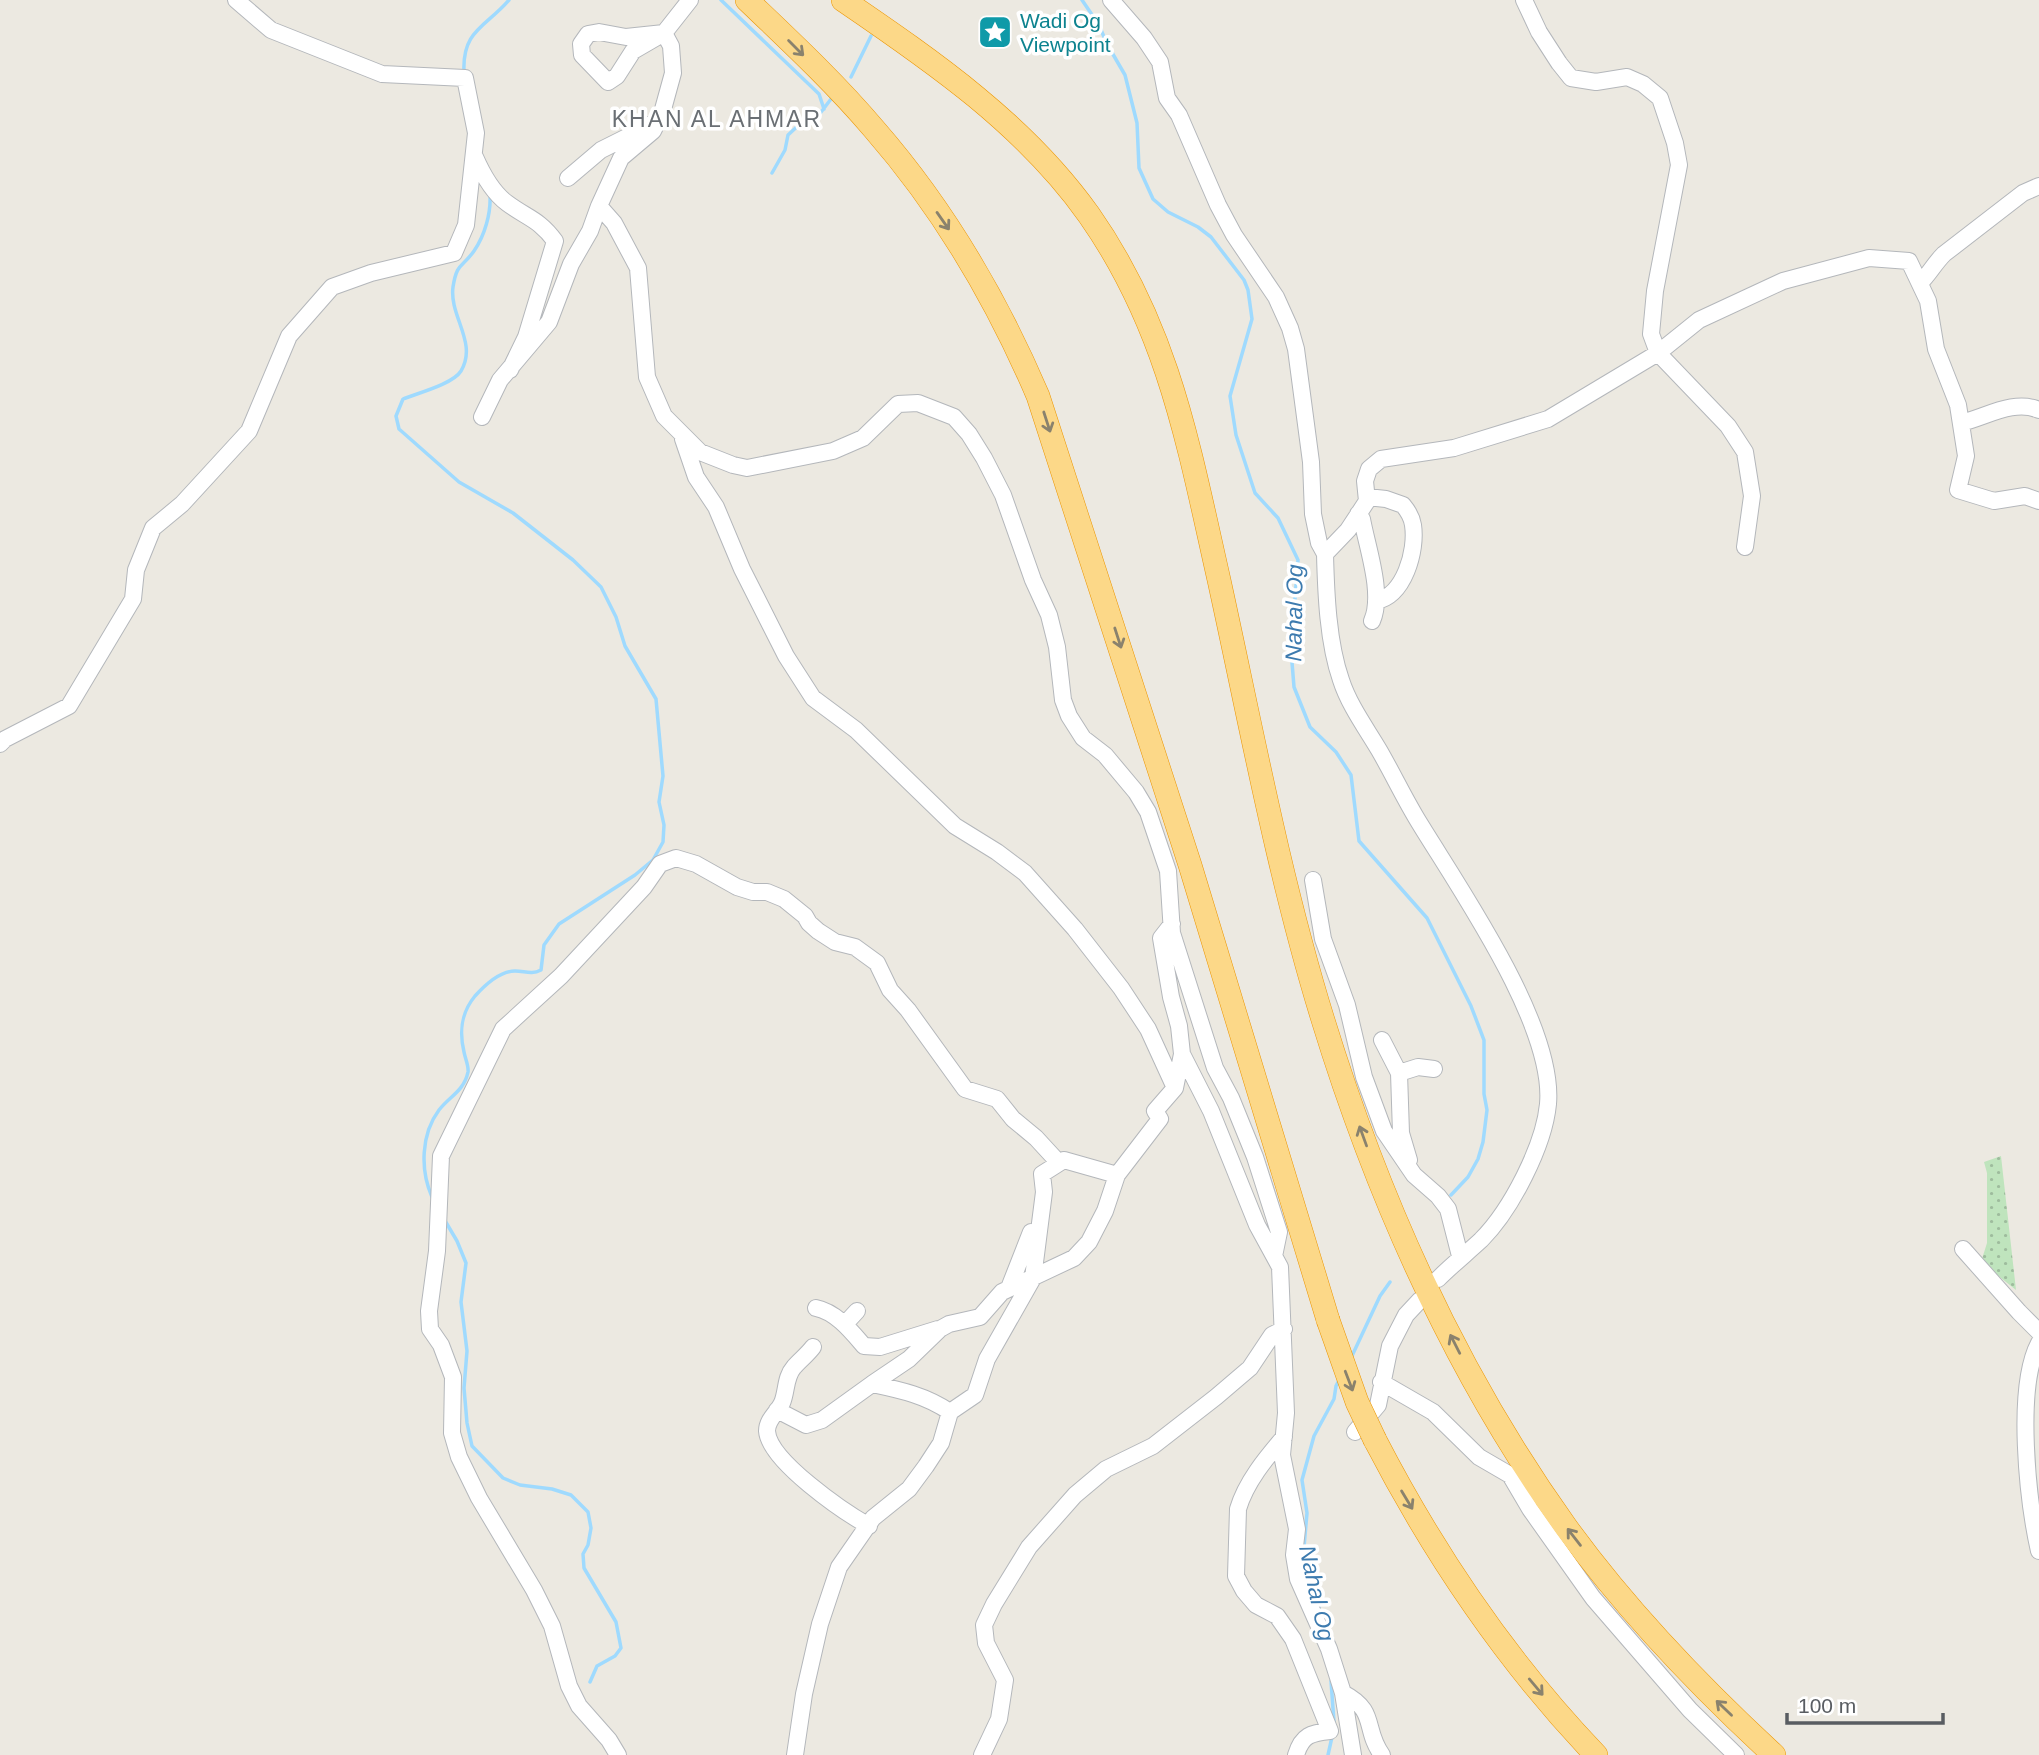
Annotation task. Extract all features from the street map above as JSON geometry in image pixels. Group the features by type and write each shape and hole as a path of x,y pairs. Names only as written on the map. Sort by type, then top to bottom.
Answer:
{"highway":[{"path":"747,0 850,102 910,173 986,287 1016,343 1042,409 1182,839 1328,1320 1357,1402 1365,1436 1463,1590 1517,1664 1596,1755"},
{"path":"844,0 945,72 1003,118 1047,163 1074,196 1125,273 1162,353 1187,438 1284,871 1319,1008 1367,1148 1401,1232 1453,1339 1501,1427 1569,1531 1623,1600 1689,1675 1774,1755"}],"street":[{"path":"0,744 69,706 132,599 136,570 153,528 182,504 249,431 289,336 332,287 371,273 454,253 466,225 476,134 465,78 382,74 271,30 236,0"},
{"path":"664,33 626,37 599,32 588,34 581,44 582,55 608,82 617,76 633,51 664,33 690,0"},
{"path":"1111,0 1144,38 1160,62 1167,98 1179,115 1218,205 1234,235 1276,297 1290,328 1296,349 1311,462 1313,514 1319,543 1325,554 1326,590 1341,682 1418,821 1463,892 1513,982 1536,1032 1547,1077 1548,1105 1544,1123 1516,1195 1481,1239 1438,1279"},
{"path":"1524,0 1546,42 1571,78 1596,82 1627,77 1643,84 1660,98 1675,142 1679,165 1651,316 1651,334 1658,353 1728,426 1745,452 1752,496 1745,547"},
{"path":"482,417 500,380 549,322 571,264 590,231 621,158 653,131 662,113 673,73 671,46 664,33"},
{"path":"568,178 601,150 635,133 662,113"},
{"path":"474,155 484,177 505,202 544,226 555,242 526,337 510,370"},
{"path":"1920,283 1932,272 1935,262 2022,193 2039,186"},
{"path":"599,206 614,223 638,268 647,377 664,416 700,452 747,468 768,466 846,447 863,438 898,404 918,403 954,417 969,434 1003,495 1049,615 1057,647 1063,700 1069,716 1083,738 1105,755 1136,792 1147,812 1168,871 1171,924 1214,1068 1231,1098 1279,1232 1274,1256"},
{"path":"1325,554 1348,530 1367,501 1365,481 1369,469 1381,459 1454,448 1548,419 1658,353 1699,320 1783,281 1869,258 1909,261 1928,301 1936,349 1958,405 1961,423 1966,456 1958,490 1994,501 2025,496 2039,501"},
{"path":"1961,423 1986,417 2011,406 2039,410"},
{"path":"682,436 696,477 716,507 748,581 786,656 813,698 856,730 955,826 1025,873 1075,929 1122,988 1148,1029 1175,1088"},
{"path":"1367,497 1404,505 1413,525 1412,551 1407,569 1393,592 1385,599 1376,600"},
{"path":"1358,514 1362,519 1374,573 1376,614 1372,621"},
{"path":"618,1755 609,1740 579,1706 569,1686 552,1626 459,1457 452,1433 453,1377 441,1345 430,1329 429,1311 437,1251 441,1156 503,1029 561,976 644,887 660,864 676,858 696,864 737,887 767,892 784,900 805,916 818,931 835,942 855,947 877,963 890,990 908,1010 965,1089 997,1100 1059,1163"},
{"path":"1313,880 1323,939 1347,1005 1364,1077 1384,1131 1414,1175 1448,1209 1461,1256"},
{"path":"816,1308 825,1310 845,1324 864,1346 880,1347 949,1324 980,1317 1002,1292 1074,1258 1089,1242 1105,1211 1116,1175 1160,1119 1155,1111 1175,1088 1182,1055 1179,1026 1161,938 1171,924"},
{"path":"1382,1040 1399,1073 1401,1133 1414,1175"},
{"path":"1182,1055 1210,1111 1257,1225 1280,1267 1286,1413 1282,1455 1297,1529 1294,1555 1298,1579 1329,1648 1343,1693 1353,1755"},
{"path":"1399,1073 1418,1067 1434,1069"},
{"path":"795,1755 804,1694 820,1625 839,1567 873,1518 909,1489 926,1466 942,1443 950,1412 975,1395 986,1359 1032,1278 1044,1192 1042,1174 1064,1160 1116,1175"},
{"path":"1009,1289 1040,1215"},
{"path":"1964,1249 2039,1332"},
{"path":"1365,1436 1378,1405 1390,1346 1406,1315 1420,1300"},
{"path":"845,1324 857,1311"},
{"path":"777,1410 806,1425 822,1420 909,1359 940,1329"},
{"path":"982,1755 999,1719 1005,1680 986,1643 985,1626 994,1604 1029,1547 1075,1495 1106,1469 1153,1446 1216,1397 1250,1368 1272,1335 1284,1329"},
{"path":"2039,1343 2031,1367 2026,1423 2030,1488 2039,1551"},
{"path":"813,1348 793,1368 785,1387 783,1402 767,1429 771,1445 780,1457 848,1514 869,1525"},
{"path":"1381,1382 1433,1412 1479,1457 1510,1475 1593,1598 1690,1710 1736,1755"},
{"path":"872,1384 914,1393 950,1412"},
{"path":"1284,1437 1263,1461 1241,1501 1238,1510 1236,1576 1256,1605 1277,1616 1293,1639 1331,1731 1313,1733 1300,1742 1296,1755"},
{"path":"1343,1693 1364,1707 1382,1755"}],"green space":[{"path":"2001,1156 2016,1290 1981,1262 1987,1243 1987,1173 1984,1162"}],"waterway":[{"path":"464,72 464,58 471,38 509,0"},
{"path":"721,0 819,94 824,109"},
{"name":"Nahal Og","path":"1082,0 1099,25 1125,75 1137,123 1139,168 1153,199 1168,212 1198,227 1211,237 1244,280 1248,290 1252,319 1230,396 1236,435 1255,493 1278,518 1298,560 1291,650 1294,687 1310,727 1336,752 1351,775 1359,841 1427,918 1471,1006 1484,1040 1484,1094 1487,1110 1483,1142 1478,1159 1468,1177 1451,1195"},
{"path":"851,77 871,36"},
{"path":"772,173 785,150 788,135 801,123 815,120 831,99"},
{"path":"432,1197 424,1164 426,1141 439,1110 466,1079 468,1067 462,1044 462,1030 470,1002 498,976 515,971 541,970 544,945 559,924 635,875 653,860 663,842 664,825 659,802 663,776 656,699 625,646 616,617 601,587 573,560 513,513 459,482 399,429 396,416 403,399 451,380 461,371 465,361 465,340 455,308 453,287 458,269 474,251 484,231 490,195"},
{"path":"444,1219 466,1263 461,1302 467,1351 464,1388 472,1446 503,1478 520,1485 552,1489 571,1495 588,1512 591,1528 588,1545 583,1554 584,1568 616,1622 621,1648 615,1656 597,1666 590,1682"},
{"name":"Nahal Og","path":"1351,1358 1380,1296 1390,1282"},
{"name":"Nahal Og","path":"1319,1608 1304,1547 1307,1513 1302,1480 1314,1436 1334,1399 1340,1378"},
{"name":"Nahal Og","path":"1331,1681 1334,1722"},
{"name":"Nahal Og","path":"1328,1755 1332,1737"}],"place":[{"name":"Wadi Og Viewpoint","path":"995,32"}],"district":[{"name":"KHAN AL AHMAR","path":"717,119"}]}
